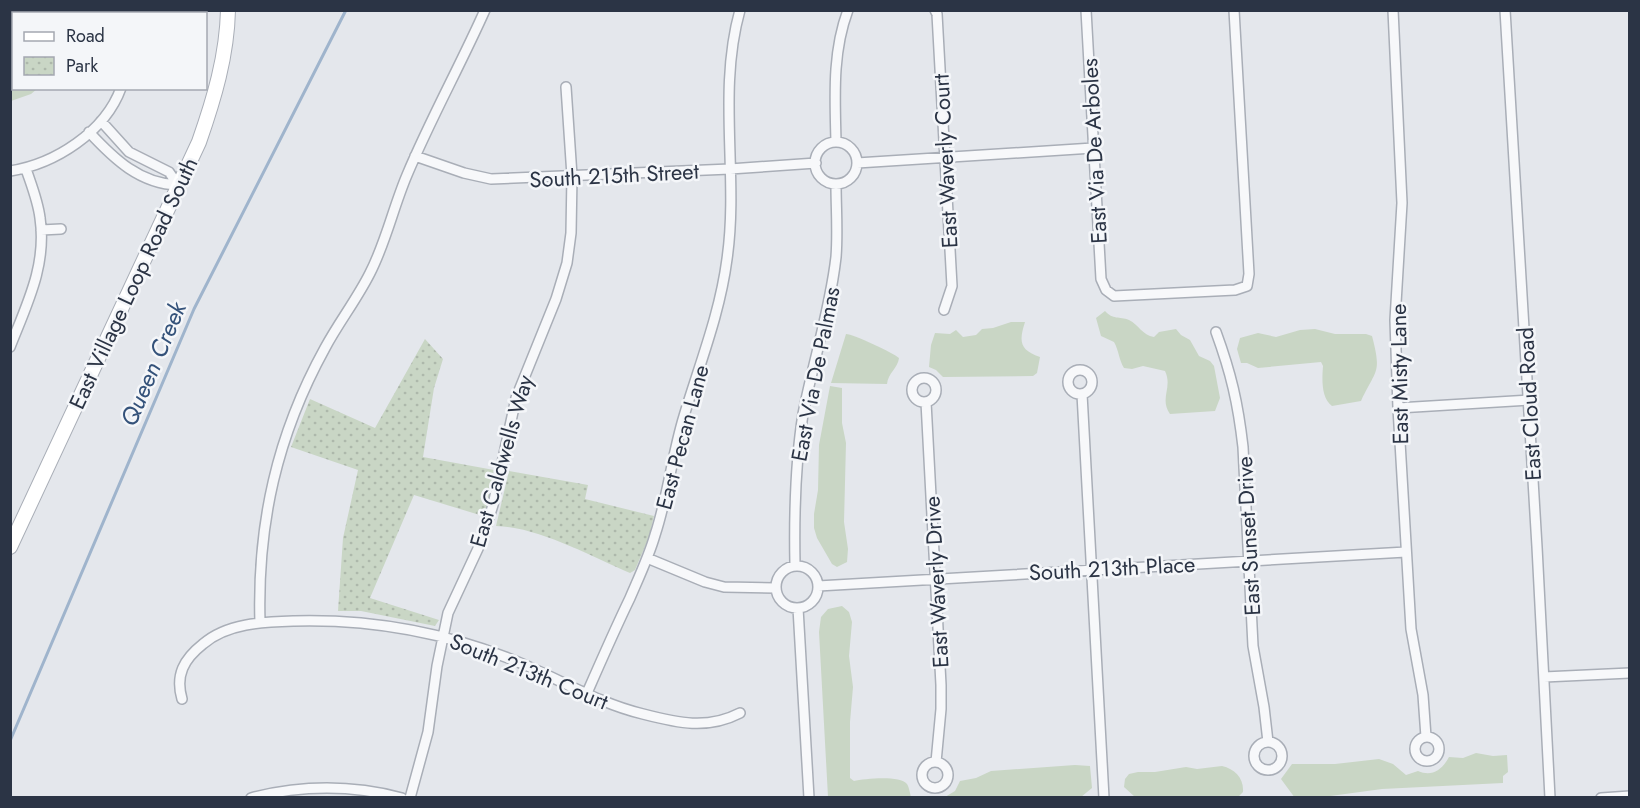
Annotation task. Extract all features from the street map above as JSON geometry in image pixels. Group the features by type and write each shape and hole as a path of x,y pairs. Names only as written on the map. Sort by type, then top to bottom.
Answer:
{"street":[{"name":"East Village Loop Road South","path":"10,547 199,142 214,97 223,57 228,10"},
{"path":"260,623 259,591 263,532 267,503 283,445 312,372 369,276 383,246 406,177 485,10"},
{"name":"East Pecan Lane","path":"587,693 647,558 666,495 680,430 711,336 720,300 730,232 729,68 734,31 740,10"},
{"path":"836,142 836,57 848,10"},
{"name":"East Waverly Court","path":"935,10 952,286 944,310"},
{"name":"East Via De Arboles","path":"1086,10 1101,279 1106,290 1114,296 1235,290 1247,286 1249,274 1234,10"},
{"name":"East Misty Lane","path":"1393,10 1402,203 1395,320 1398,408 1412,629 1424,695 1426,737"},
{"name":"East Cloud Road","path":"1505,10 1550,798"},
{"name":"East Caldwells Way","path":"410,798 428,732 442,635 448,613 485,531 493,505 516,398 556,299 567,263 571,232 572,176 566,87"},
{"path":"10,171 26,169 63,153 101,121 120,90"},
{"path":"101,121 129,152 168,172 178,185"},
{"path":"90,132 111,156 134,173 163,185 178,185"},
{"path":"836,142 849,146 853,150 857,163 849,180 836,184 824,180 816,163 819,151 830,143 836,142"},
{"path":"857,163 1093,148"},
{"name":"South 215th Street","path":"416,156 464,173 491,179 816,163"},
{"path":"10,347 35,282 43,249 40,215 26,169"},
{"name":"East Via De Palmas","path":"795,565 797,468 805,405 832,288 838,227 836,184"},
{"path":"41,230 61,229"},
{"name":"East Sunset Drive","path":"1216,332 1231,375 1239,414 1243,447 1253,645 1268,742"},
{"path":"1082,394 1104,798"},
{"path":"1398,408 1528,400"},
{"name":"East Waverly Drive","path":"926,402 941,685 936,762"},
{"name":"South 213th Place","path":"818,586 1406,552"},
{"path":"647,558 705,582 724,586 775,588"},
{"path":"795,565 802,566 813,573 818,586 813,601 798,608 785,605 775,588 779,575 795,565"},
{"path":"798,608 809,798"},
{"name":"South 213th Court","path":"182,699 178,686 181,671 197,649 224,630 260,623 323,621 368,623 442,635 509,658 641,714 691,723 712,724 740,714"},
{"path":"1544,677 1629,673"},
{"path":"251,798 297,790 334,793 372,791 402,798"},
{"path":"1601,798 1629,796"}],"green space":[{"path":"11,10 71,10 71,12 12,12 12,90 36,90 11,101"},
{"path":"1105,311 1113,317 1129,320 1150,336 1154,337 1159,332 1176,329 1190,340 1199,356 1210,361 1214,366 1220,398 1215,411 1170,414 1166,403 1168,383 1165,371 1143,366 1132,369 1124,368 1114,342 1101,336 1096,318"},
{"path":"1011,322 1025,322 1022,344 1028,351 1040,357 1037,373 1033,376 943,377 929,367 931,345 935,333 950,334 956,330 963,337 976,335 982,329"},
{"path":"1315,329 1335,334 1372,336 1377,358 1376,371 1361,401 1332,406 1328,403 1323,388 1321,362 1258,368 1241,363 1237,349 1240,338 1258,333 1276,337 1300,330"},
{"path":"846,334 873,344 899,358 887,384 831,383"},
{"path":"425,339 443,359 434,388 423,457 494,470 483,516 414,495 370,598 439,620 435,626 361,611 338,611 343,538 358,470 291,447 310,399 375,428"},
{"path":"830,386 842,388 842,423 846,443 844,522 848,549 847,562 837,567 832,564 814,528 819,445"},
{"path":"509,471 588,485 585,499 654,516 649,537 635,570 630,573 529,531 496,526"},
{"path":"842,606 849,612 852,622 849,656 853,687 850,722 850,778 854,781 897,779 908,785 911,797 828,797 819,632 821,617 828,609"},
{"path":"1476,753 1493,756 1507,755 1508,772 1503,776 1503,783 1382,789 1323,797 1295,798 1281,779 1292,764 1335,764 1379,759 1393,764 1406,775 1418,771 1432,773 1440,769 1449,757 1463,758"},
{"path":"1090,766 1092,788 1081,797 945,797 955,791 960,781 976,778 991,771"},
{"path":"1222,766 1231,769 1240,778 1243,792 1238,797 1135,797 1124,787 1125,779 1129,774 1138,772"}],"waterway":[{"name":"Queen Creek","path":"10,741 194,309 346,10"}]}
